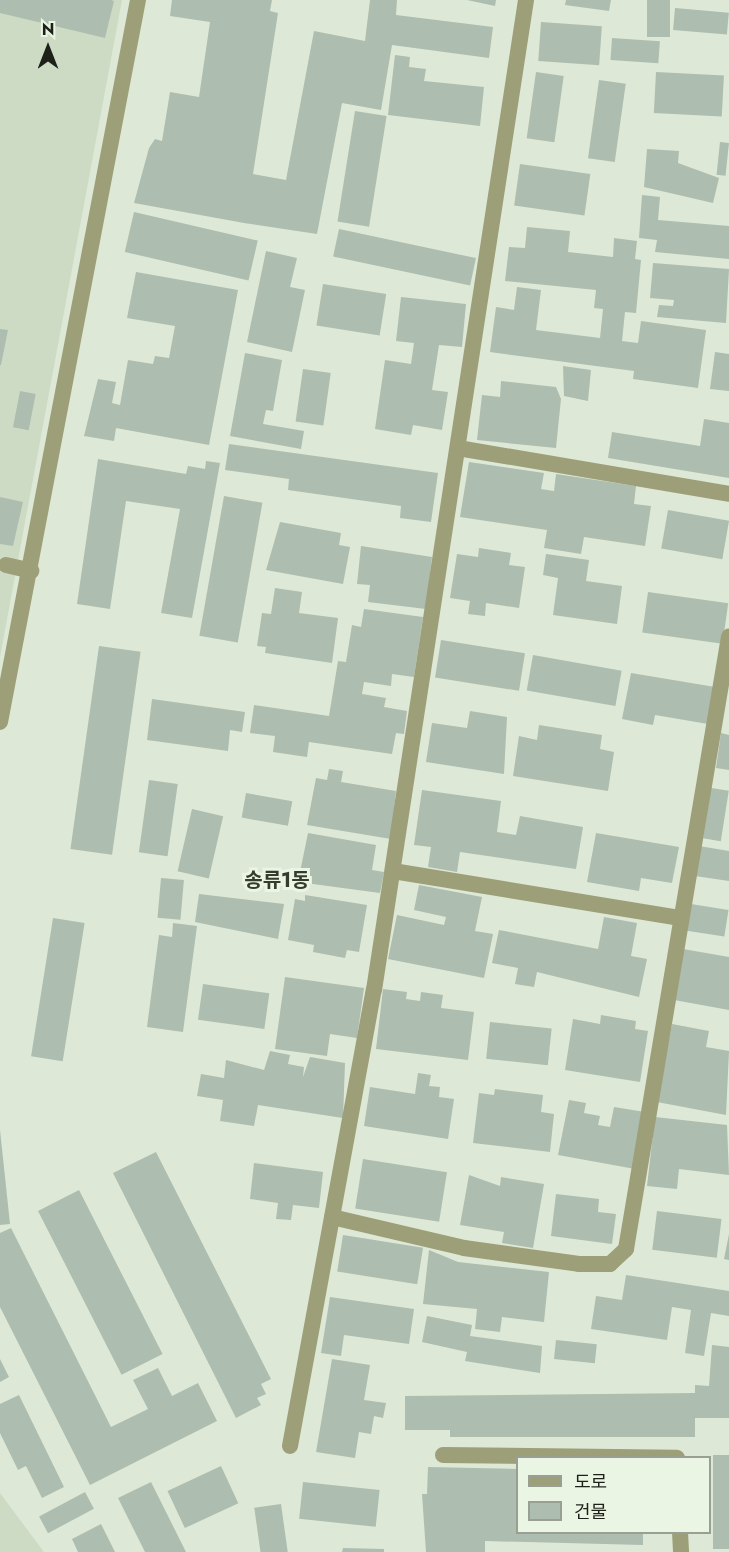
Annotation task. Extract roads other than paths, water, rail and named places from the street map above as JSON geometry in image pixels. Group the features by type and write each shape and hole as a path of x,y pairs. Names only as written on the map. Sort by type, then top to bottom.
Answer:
{"street":[{"path":"0,722 31,571 138,0"},
{"path":"290,1446 393,871 526,0"},
{"path":"458,448 729,494"},
{"path":"3,565 31,571"},
{"path":"332,1217 464,1248 610,1264 626,1249 729,637"},
{"path":"393,871 680,918"},
{"path":"443,1455 521,1456"},
{"path":"680,1534 681,1552"}],"district":[{"name":"송류1동","path":"277,880"}]}
